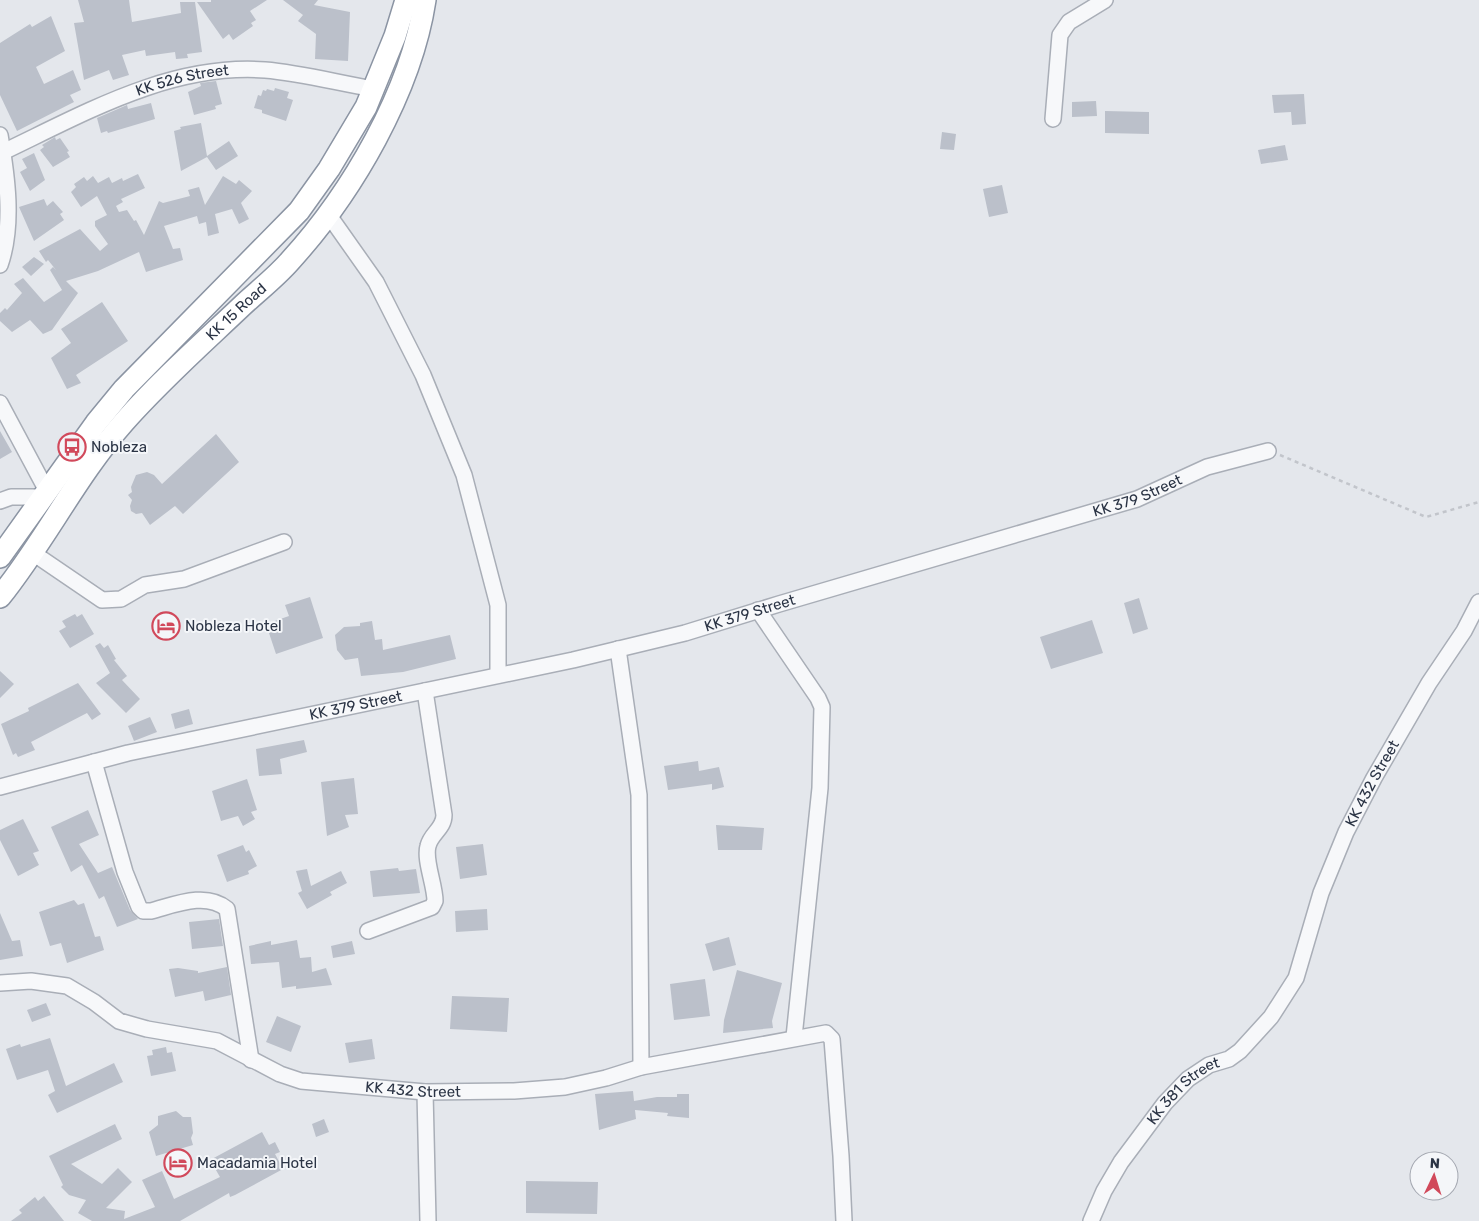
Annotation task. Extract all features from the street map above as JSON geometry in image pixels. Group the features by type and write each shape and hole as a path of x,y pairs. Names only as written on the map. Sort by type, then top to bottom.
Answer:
{"highway":[{"name":"KK 15 Road","path":"0,557 96,423 124,389 300,211 355,128 374,89 395,36 406,0"},
{"name":"KK 15 Road","path":"0,597 33,553 58,512 124,422 196,349 289,262 328,214 372,149 407,66 421,25 425,0"}],"street":[{"path":"1053,119 1060,35 1082,8 1105,0"},
{"name":"KK 526 Street","path":"3,152 127,93 201,73 265,70 374,89"},
{"path":"0,135 8,216 0,264"},
{"path":"328,214 376,282 423,375 464,475 498,605 498,675"},
{"path":"0,403 45,494 11,496 0,501"},
{"name":"KK 379 Street","path":"0,787 128,753 425,692 686,633 758,610 1137,499 1207,467 1268,451"},
{"path":"33,553 102,600 110,601 121,599 145,585 184,579 284,542"},
{"name":"KK 432 Street","path":"1296,978 1321,893 1346,832 1399,735 1479,602"},
{"path":"758,610 814,691 822,707 820,788 794,1037"},
{"path":"618,649 639,795 641,1067"},
{"path":"368,931 432,907 434,901 428,846 443,825 444,815 425,692"},
{"path":"94,762 125,872 139,907 143,911 150,911 197,900 212,900 227,909 251,1060"},
{"name":"KK 381 Street","path":"1091,1221 1104,1191 1122,1162 1165,1103 1188,1079 1209,1065 1229,1059 1240,1051 1271,1017 1296,978"},
{"name":"KK 432 Street","path":"0,983 40,982 67,986 94,1002 120,1021 147,1029 217,1041 280,1074 301,1081 425,1092 514,1091 565,1086 606,1078 641,1067 794,1037 826,1033 832,1039 833,1049 844,1221"},
{"path":"425,1092 428,1221"}],"path":[{"path":"1268,451 1292,459 1426,517 1479,502"}],"building":[{"path":"78,0 129,0 132,22 181,13 180,2 195,2 202,52 187,54 188,58 176,59 175,52 146,56 145,50 122,55 129,75 113,80 109,70 84,80 74,23 84,22"},
{"path":"211,0 267,0 250,11 256,20 251,23 253,26 233,40 229,34 223,39 197,2 211,2"},
{"path":"283,0 318,0 314,5 350,12 348,61 315,59 316,34 298,21 303,15"},
{"path":"51,16 65,51 36,67 44,84 73,70 81,90 70,95 74,102 17,131 0,95 0,43 30,24 32,27"},
{"path":"216,81 222,104 215,106 216,109 194,115 188,92 201,86 200,83"},
{"path":"275,88 289,92 287,98 293,100 286,121 262,113 262,110 254,108 258,95 261,96 263,90 274,91"},
{"path":"1304,94 1306,124 1292,125 1291,112 1274,113 1272,95"},
{"path":"1096,101 1097,116 1072,117 1072,102"},
{"path":"151,103 155,119 108,133 107,131 101,133 97,118 127,105 128,109"},
{"path":"1105,111 1149,112 1149,134 1105,133"},
{"path":"201,123 207,156 229,141 238,156 216,170 207,157 181,171 174,131 181,129 180,127"},
{"path":"942,132 956,134 954,150 940,149"},
{"path":"55,137 56,140 60,138 69,151 67,152 70,157 53,167 40,150 44,147 42,145"},
{"path":"1285,145 1288,160 1261,164 1258,150"},
{"path":"34,153 45,180 30,191 20,172 27,168 22,159"},
{"path":"138,174 145,188 121,199 123,202 116,206 119,212 127,210 134,221 136,220 144,235 159,201 163,203 190,196 188,190 199,187 205,205 223,176 236,184 239,180 252,191 241,203 249,219 239,224 232,209 215,214 219,233 208,236 206,222 199,224 197,216 164,226 173,249 180,248 183,260 146,272 139,252 98,271 66,281 78,293 52,330 43,334 30,320 12,332 0,321 0,313 5,308 7,310 22,293 14,284 23,278 44,302 62,290 50,270 53,267 56,270 48,260 46,262 39,251 80,229 100,251 108,244 95,226 95,221 107,215 97,196 81,207 71,192 76,187 74,184 84,177 87,181 93,176 98,183 109,177 112,183 122,178 123,181"},
{"path":"1002,185 1008,213 989,217 983,189"},
{"path":"44,199 47,206 53,201 63,212 60,214 64,220 34,241 19,207"},
{"path":"34,257 44,264 31,276 22,267"},
{"path":"102,302 128,341 76,375 81,383 67,389 51,358 71,343 61,329"},
{"path":"0,431 12,452 0,459"},
{"path":"216,434 239,462 183,514 175,506 150,525 142,513 136,514 131,511 132,500 128,495 132,492 131,487 136,475 147,472 154,475 162,484"},
{"path":"310,597 323,638 276,654 266,624 289,616 285,605"},
{"path":"1139,598 1148,629 1133,634 1124,603"},
{"path":"75,614 77,617 82,614 94,634 70,648 59,631 66,627 62,621"},
{"path":"1092,620 1103,653 1051,669 1040,637"},
{"path":"372,621 375,640 382,639 383,650 450,635 456,659 403,672 361,676 358,658 345,660 337,650 335,635 344,627 360,626 360,623"},
{"path":"100,643 104,648 108,645 116,659 114,660 127,676 122,680 140,699 126,713 96,683 110,673 95,646"},
{"path":"0,671 14,684 0,698"},
{"path":"78,683 101,714 92,720 87,713 31,742 35,750 18,757 16,753 13,755 1,724 29,711 28,708"},
{"path":"189,709 193,724 175,729 171,714"},
{"path":"150,717 157,732 134,741 128,726"},
{"path":"304,740 307,752 280,759 282,774 259,776 256,749"},
{"path":"698,761 699,771 719,767 724,787 712,790 712,784 668,790 664,766"},
{"path":"354,778 358,814 345,815 349,827 327,836 321,782"},
{"path":"247,779 257,810 251,812 255,819 243,826 238,816 221,821 212,791"},
{"path":"88,810 99,835 79,844 98,873 112,867 130,910 138,919 117,927 104,896 99,899 82,865 71,872 51,827"},
{"path":"23,819 39,851 33,853 39,865 18,876 0,840 0,830"},
{"path":"716,825 764,828 762,850 718,850"},
{"path":"483,844 487,875 460,879 456,847"},
{"path":"243,845 246,852 249,850 257,866 248,871 249,874 227,882 217,855"},
{"path":"398,868 399,871 416,869 420,893 373,897 370,871"},
{"path":"307,869 311,886 341,871 347,883 330,892 332,895 307,909 298,893 302,891 296,871"},
{"path":"74,900 78,905 84,903 95,937 100,936 104,950 67,963 61,943 50,946 39,912"},
{"path":"487,909 488,930 456,932 455,911"},
{"path":"0,913 12,941 20,940 23,956 0,960"},
{"path":"219,919 223,946 192,949 189,922"},
{"path":"729,937 736,965 713,971 705,944"},
{"path":"297,940 300,958 311,957 312,972 326,968 332,985 296,989 296,986 282,988 279,962 251,964 249,946 271,941 271,945"},
{"path":"352,941 355,954 333,958 331,946"},
{"path":"227,967 231,995 205,1001 203,991 175,997 169,969 178,968 198,971 198,973"},
{"path":"737,970 782,983 772,1021 773,1028 723,1033 724,1020"},
{"path":"705,979 710,1016 674,1020 670,984"},
{"path":"452,996 509,998 507,1032 450,1029"},
{"path":"46,1003 51,1015 32,1022 27,1010"},
{"path":"277,1016 301,1026 291,1052 266,1042"},
{"path":"50,1038 66,1086 114,1063 123,1082 57,1113 48,1095 55,1091 48,1070 17,1080 6,1049 20,1044 21,1047"},
{"path":"372,1039 375,1059 349,1063 345,1043"},
{"path":"166,1047 167,1053 172,1052 176,1071 151,1076 147,1056 153,1055 152,1050"},
{"path":"633,1091 634,1101 657,1097 677,1097 677,1094 689,1094 689,1118 667,1116 668,1113 635,1110 636,1119 599,1130 595,1094"},
{"path":"176,1111 183,1117 191,1117 193,1145 156,1156 149,1132 158,1125 158,1116"},
{"path":"324,1119 329,1132 316,1137 312,1124"},
{"path":"115,1124 122,1139 71,1164 102,1184 118,1168 132,1182 106,1208 125,1211 124,1219 155,1207 142,1180 162,1171 174,1199 220,1177 210,1160 262,1132 269,1145 275,1142 280,1152 275,1154 283,1169 235,1195 230,1197 229,1193 180,1221 92,1221 78,1213 86,1200 69,1195 61,1187 63,1185 49,1156"},
{"path":"526,1181 598,1182 597,1214 526,1213"},
{"path":"44,1196 64,1221 11,1221 22,1213 19,1210 35,1197 38,1201"}],"place":[{"name":"Nobleza","path":"72,447"},
{"name":"Nobleza Hotel","path":"166,626"},
{"name":"Macadamia Hotel","path":"178,1163"}]}
